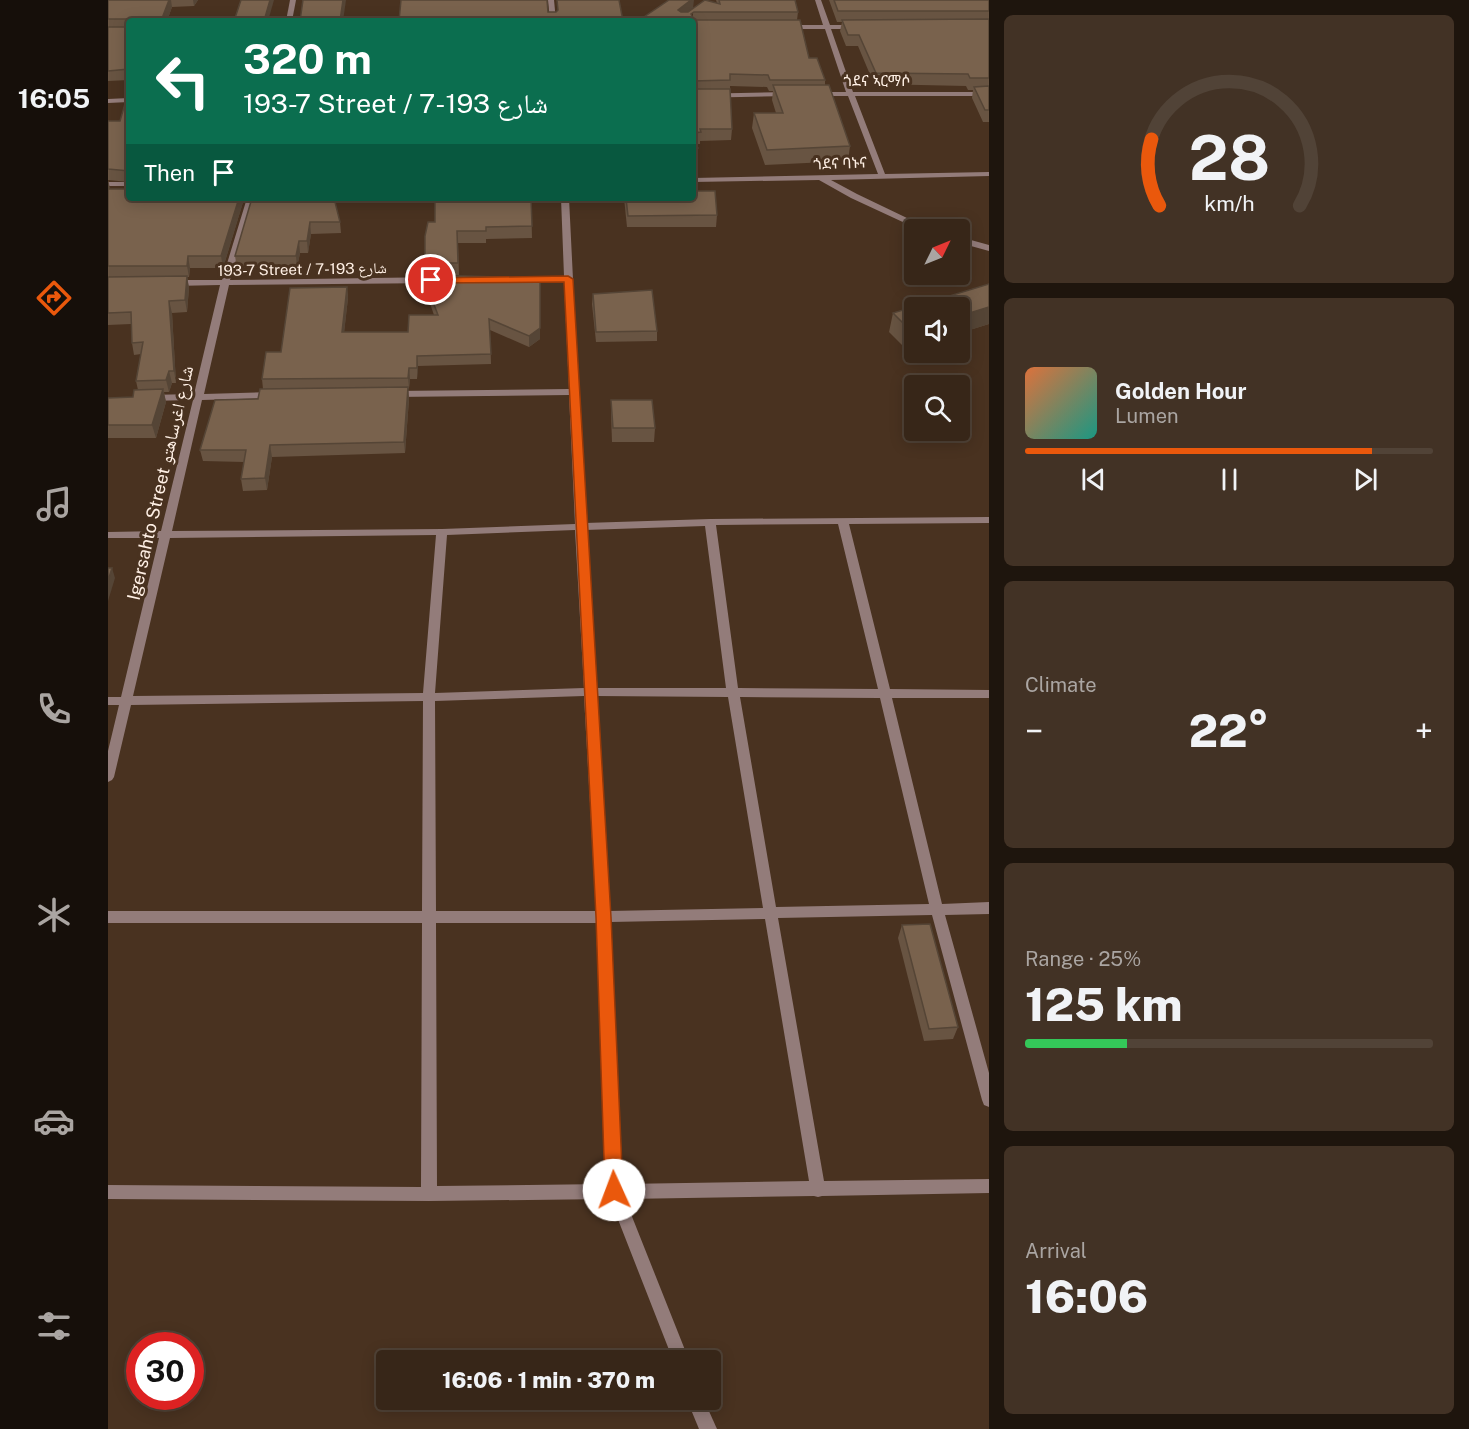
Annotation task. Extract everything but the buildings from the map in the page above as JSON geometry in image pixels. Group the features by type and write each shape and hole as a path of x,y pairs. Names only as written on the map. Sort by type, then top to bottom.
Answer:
{"street":[{"path":"290,18 293,0"},
{"path":"551,0 553,18"},
{"path":"818,0 850,93 882,175"},
{"path":"782,27 862,27"},
{"path":"696,96 794,94"},
{"name":"ጎደና ኣርማሶ","path":"805,94 989,94"},
{"path":"108,100 126,100"},
{"name":"ጎደና ባኑና","path":"696,180 989,174"},
{"path":"821,177 854,196 904,219"},
{"path":"108,184 126,184"},
{"name":"Igersahto Street شارع اغرساهتو","path":"108,777 225,283 249,201"},
{"path":"565,201 580,528 603,917 614,1190 677,1350"},
{"path":"970,243 989,248"},
{"path":"509,279 568,279"},
{"name":"193-7 Street / شارع 193-7","path":"166,283 450,280"},
{"path":"386,394 573,392"},
{"path":"142,398 292,395"},
{"path":"108,535 442,532 710,522 989,520"},
{"path":"710,522 733,693 818,1190"},
{"path":"843,522 937,909 989,1100"},
{"path":"429,1194 429,697 442,532"},
{"path":"108,701 590,693 989,694"},
{"path":"108,917 603,917 989,908"},
{"path":"108,1192 429,1194 989,1186"},
{"path":"700,1410 708,1429"}],"route":[{"path":"431,280 568,279 603,917 614,1190"}]}
